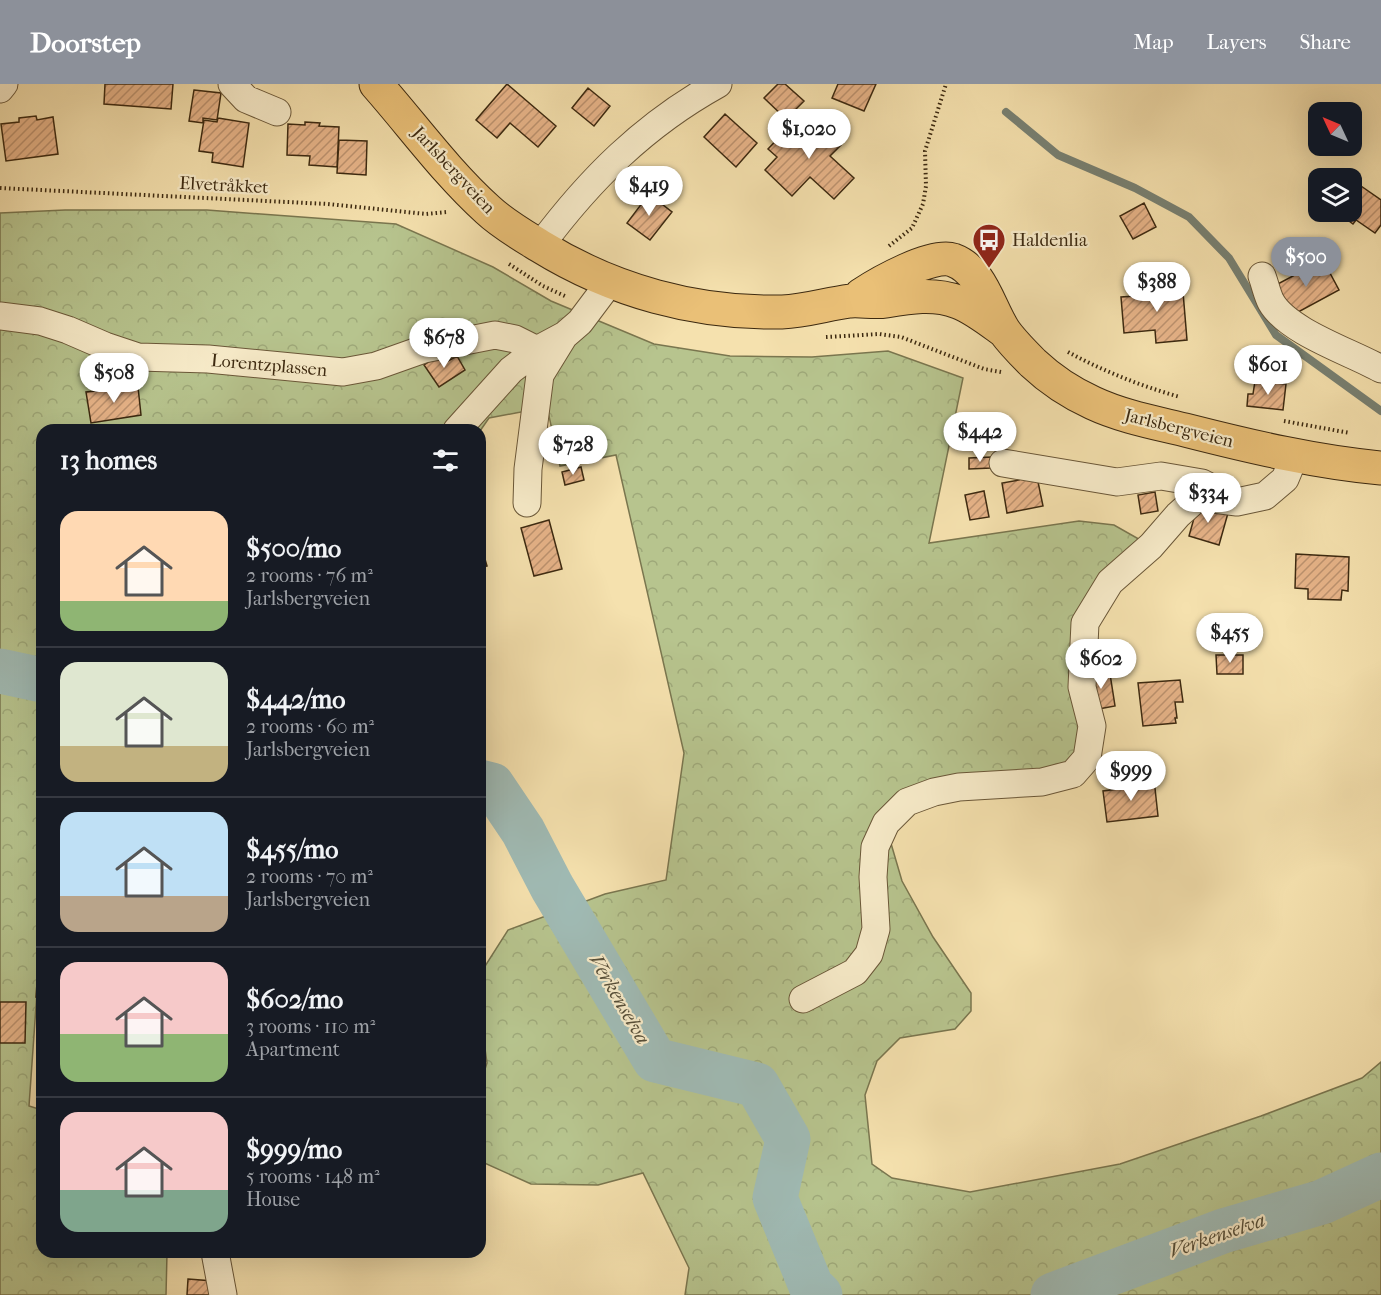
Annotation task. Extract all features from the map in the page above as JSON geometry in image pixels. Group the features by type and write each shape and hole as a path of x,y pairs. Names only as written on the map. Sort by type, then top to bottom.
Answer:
{"main road":[{"name":"Jarlsbergveien","path":"376,84 465,188 489,211 561,259 610,282 646,295 688,305 742,312 811,310 851,301 880,283 926,262 946,259 954,261 969,271 978,282 990,300 1004,331 1019,349 1042,370 1092,403 1151,422 1295,455 1381,468"}],"street":[{"path":"0,89 4,84"},
{"path":"232,84 246,99 277,111"},
{"path":"540,246 571,205 631,145 661,120 718,84"},
{"path":"1262,276 1271,302 1282,315 1329,344 1381,369"},
{"path":"462,424 511,370 537,350 565,335 580,321 610,282"},
{"name":"Lorentzplassen","path":"0,316 49,324 138,357 208,359 343,372 376,366 424,349 495,336 515,339 537,350"},
{"path":"527,503 528,469 540,375 565,335"},
{"path":"804,999 855,972 868,954 876,929 873,877 875,847 886,823 907,802 934,792 959,787 1042,782 1073,774 1087,758 1092,726 1082,687 1084,623 1110,582 1151,546 1178,514 1197,498 1237,502 1265,496 1285,479 1295,455"},
{"path":"1003,463 1117,482 1161,476 1202,483 1237,502"},
{"path":"216,1258 223,1295"}],"path":[{"path":"885,251 893,241 912,228 923,204 926,186 925,151 946,84"},
{"name":"Elvetråkket","path":"0,188 328,204 426,214 447,212"},
{"path":"1061,351 1068,352 1148,388 1191,399"},
{"path":"1277,420 1351,433"}],"green space":[{"path":"65,210 207,210 396,224 493,267 551,301 654,344 730,356 812,357 888,351 963,378 929,543 1079,521 1114,525 1151,546 1085,623 1087,758 907,802 890,840 902,881 933,937 971,993 971,1011 955,1029 900,1038 877,1061 865,1095 872,1164 892,1178 970,1192 1120,1164 1261,1116 1362,1078 1381,1062 1381,1295 685,1295 689,1268 643,1173 598,1185 531,1184 486,1164 486,965 508,930 605,894 666,880 684,753 616,455 560,466 547,407 489,418 485,424 36,424 36,1006 29,1106 36,1108 36,1258 167,1258 166,1295 0,1295 0,213"}],"building":[{"path":"105,84 173,84 171,109 104,104"},
{"path":"507,84 556,126 538,147 510,123 497,138 476,120"},
{"path":"778,84 785,84 804,101 786,119 764,98"},
{"path":"838,84 876,84 864,111 832,98"},
{"path":"588,88 610,106 594,126 572,108"},
{"path":"194,90 221,93 217,120 203,118 203,123 189,121"},
{"path":"725,114 757,143 736,167 704,137"},
{"path":"818,115 833,129 828,134 841,145 830,156 854,178 834,199 810,177 792,196 765,170 777,157 768,149 785,131 794,139"},
{"path":"36,116 37,120 53,117 58,154 6,161 1,124 19,122 19,118"},
{"path":"218,118 249,123 243,167 212,162 213,153 199,151 204,120 217,122"},
{"path":"305,122 320,123 319,126 339,127 337,167 309,165 310,156 287,155 288,124 305,125"},
{"path":"339,140 367,141 366,175 337,173"},
{"path":"1362,187 1381,200 1381,225 1375,233 1359,222 1362,222"},
{"path":"649,194 672,212 650,240 627,223"},
{"path":"1144,203 1156,227 1133,239 1120,216"},
{"path":"1323,260 1339,290 1289,317 1272,287"},
{"path":"1182,280 1187,340 1156,343 1155,330 1124,333 1121,297 1151,295 1150,290 1159,289 1159,283"},
{"path":"442,353 448,361 457,356 465,370 439,387 424,365"},
{"path":"1255,381 1286,384 1283,410 1247,406 1248,394 1253,394"},
{"path":"138,387 141,415 91,423 86,392"},
{"path":"991,457 991,468 969,469 969,458"},
{"path":"581,467 584,480 565,485 562,472"},
{"path":"1018,476 1037,477 1043,506 1007,513 1002,483 1019,480"},
{"path":"984,491 989,517 970,520 965,495"},
{"path":"1155,492 1158,511 1141,514 1138,495"},
{"path":"1198,504 1228,513 1219,545 1189,536"},
{"path":"549,520 562,569 534,576 521,528"},
{"path":"1296,554 1349,557 1348,591 1342,590 1341,600 1308,599 1308,589 1295,588"},
{"path":"1216,655 1243,655 1243,674 1217,674"},
{"path":"1100,668 1101,676 1110,674 1115,706 1093,710 1087,670"},
{"path":"1180,680 1183,702 1175,702 1176,723 1143,726 1138,683"},
{"path":"1154,779 1158,816 1107,822 1103,791 1141,786 1141,781"},
{"path":"0,1002 26,1002 25,1043 0,1043"},
{"path":"188,1279 213,1281 211,1295 187,1295"}],"waterway":[{"path":"1006,112 1058,155 1135,188 1189,217 1229,258 1276,335 1381,411"},
{"name":"Verkenselva","path":"0,671 36,679"},
{"name":"Verkenselva","path":"486,784 492,785 523,831 552,887 655,1060 757,1085 788,1139 775,1198 811,1286 820,1295"},
{"name":"Verkenselva","path":"1053,1295 1223,1231 1322,1202 1381,1175"}],"place":[{"name":"Haldenlia","path":"989,269"}]}
